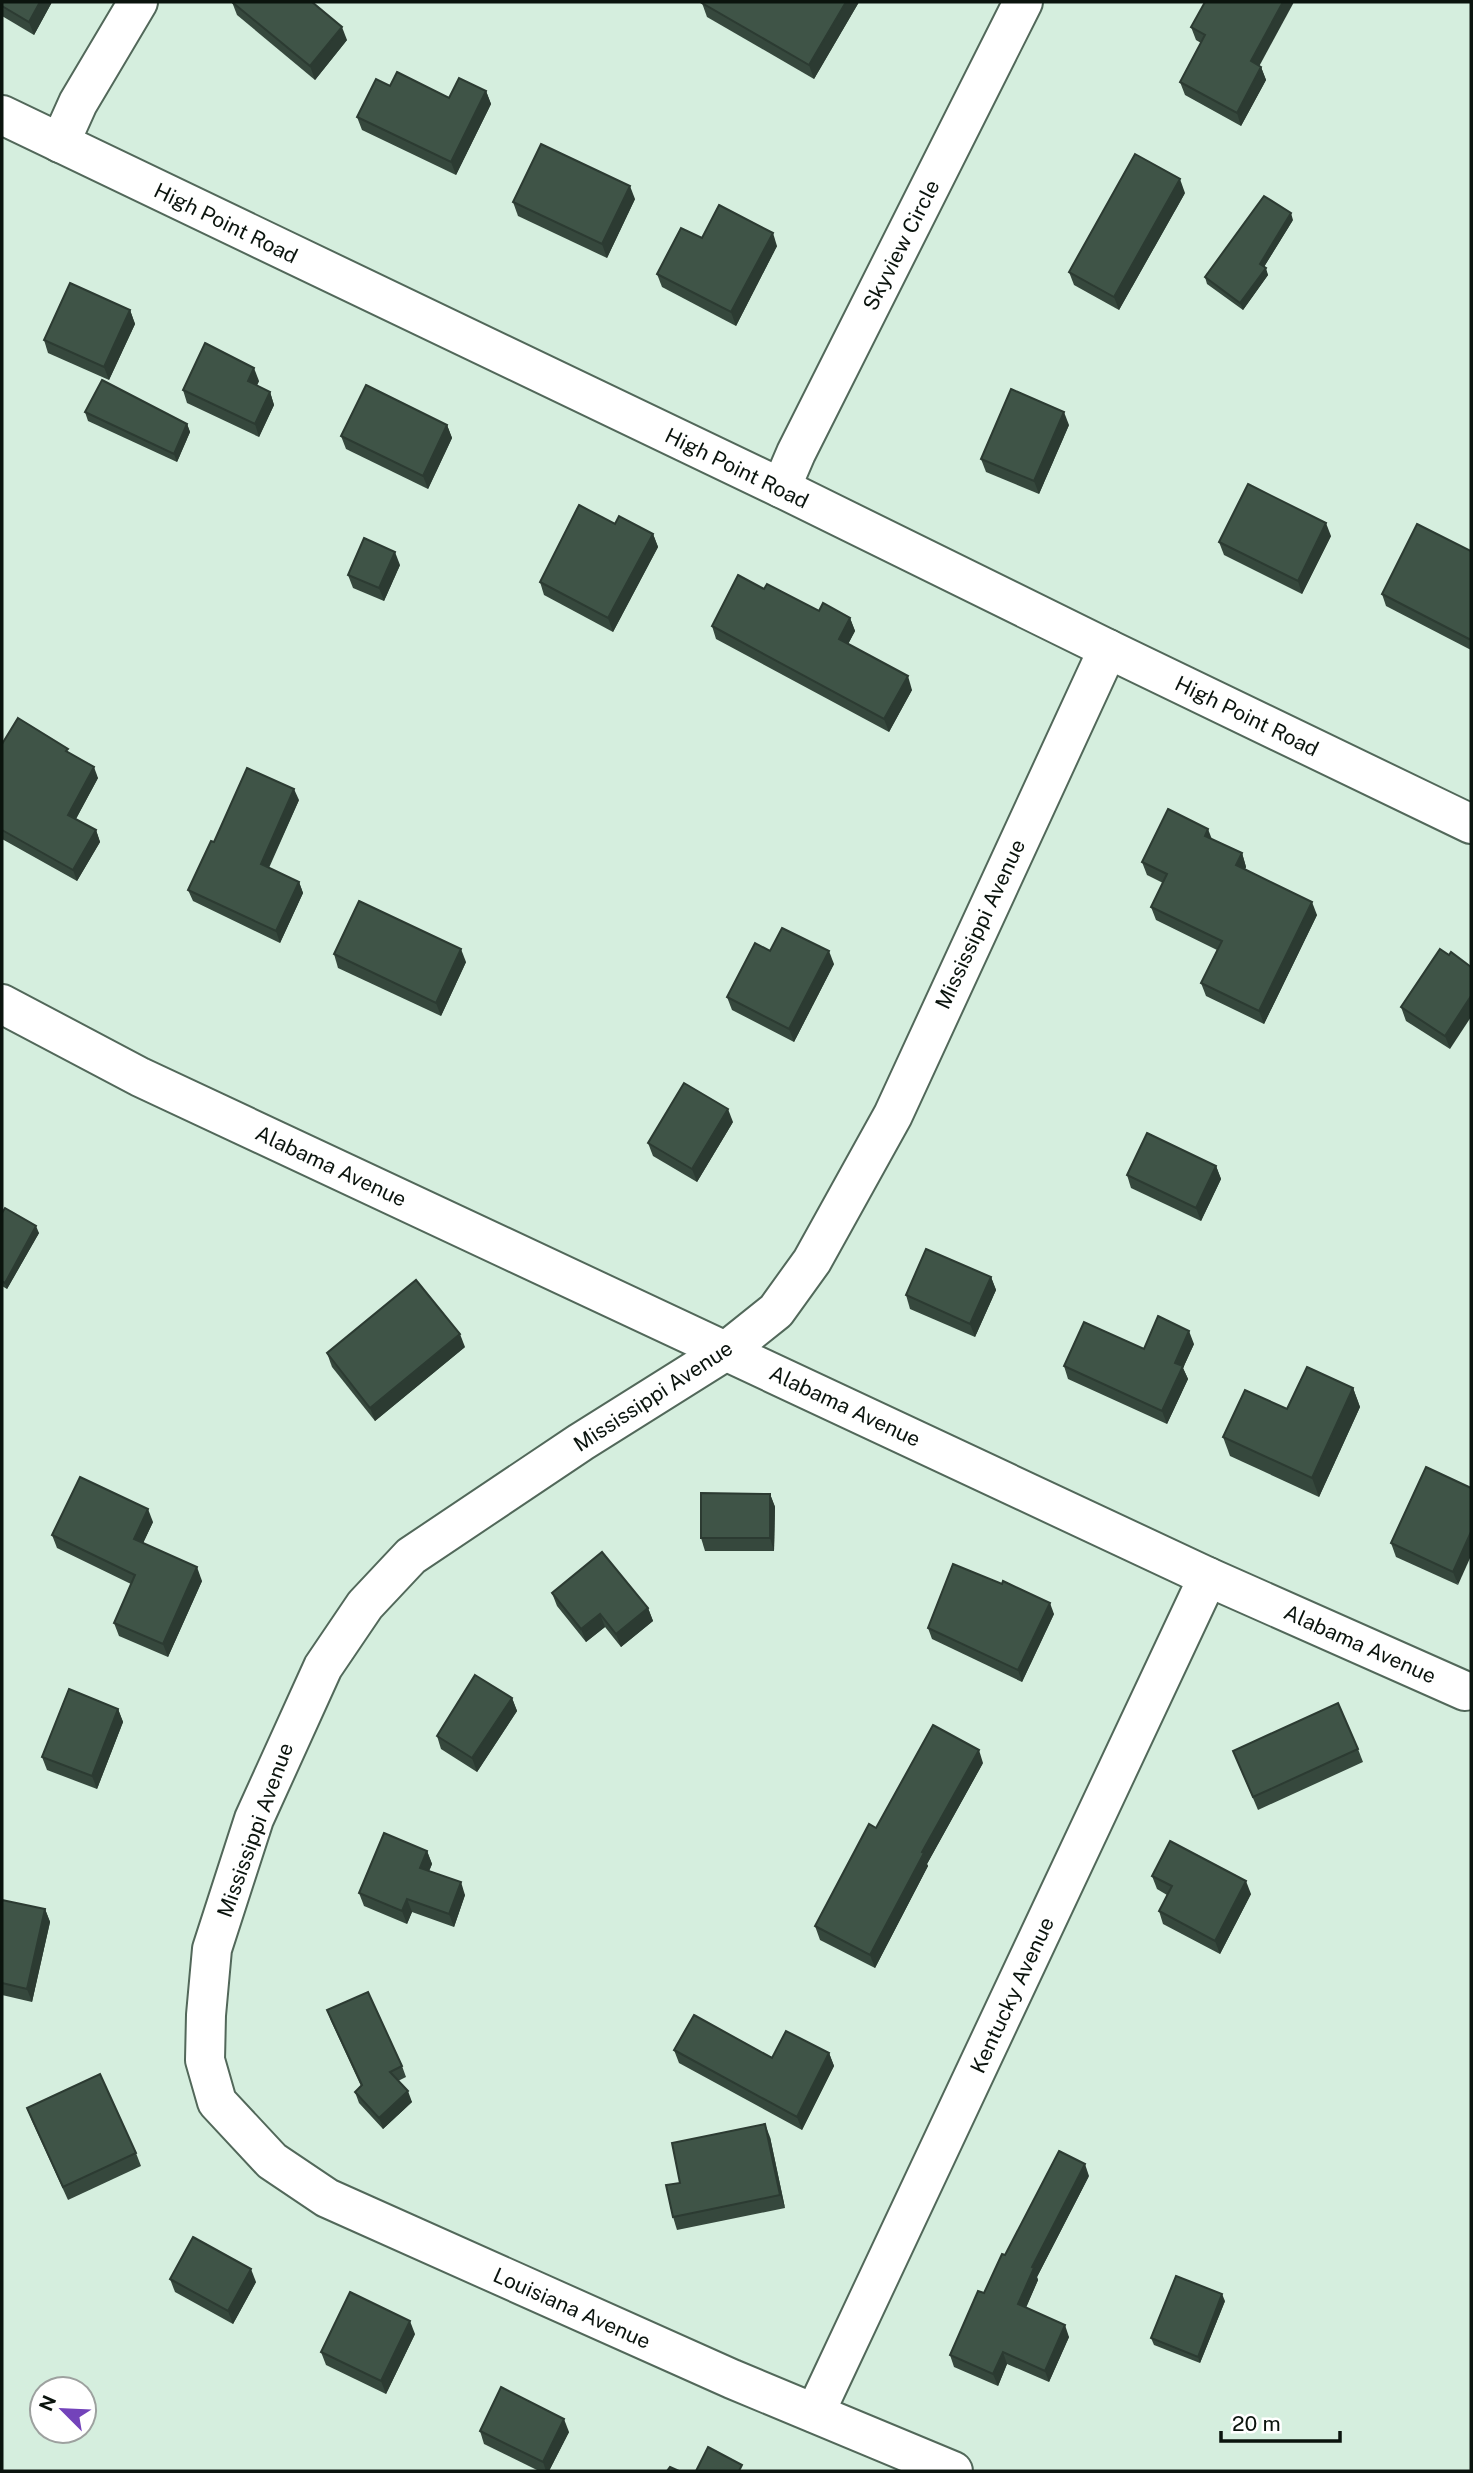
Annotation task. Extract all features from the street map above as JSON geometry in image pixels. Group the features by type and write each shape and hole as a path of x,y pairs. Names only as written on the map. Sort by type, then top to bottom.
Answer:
{"street":[{"path":"60,143 78,103 138,2"},
{"name":"Skyview Circle","path":"781,488 796,453 1023,2"},
{"name":"High Point Road","path":"2,115 781,488 1471,824"},
{"name":"Mississippi Avenue","path":"217,2102 205,2060 212,1949 254,1819 323,1667 365,1605 411,1556 581,1442 726,1351 776,1311 812,1261 893,1115 1108,649"},
{"name":"Alabama Avenue","path":"2,1004 140,1077 1209,1577 1465,1691"},
{"name":"Kentucky Avenue","path":"815,2413 1209,1577"},
{"name":"Louisiana Avenue","path":"217,2102 272,2161 327,2198 475,2266 953,2471"}],"building":[{"path":"2,2 40,2 29,22 2,6"},
{"path":"232,2 312,2 342,27 310,66"},
{"path":"703,2 846,2 809,65"},
{"path":"1205,2 1283,2 1251,61 1261,67 1237,113 1180,82 1205,35 1191,27"},
{"path":"397,72 449,98 459,78 486,91 451,162 357,117 376,79 390,86"},
{"path":"541,144 630,186 602,244 513,202"},
{"path":"1135,154 1180,179 1114,297 1069,272"},
{"path":"1264,196 1291,213 1260,264 1266,268 1240,303 1205,277"},
{"path":"719,205 773,233 731,312 657,274 681,228 702,238"},
{"path":"70,283 130,310 104,367 44,340"},
{"path":"205,343 254,368 248,381 270,392 255,424 183,390"},
{"path":"102,380 187,424 174,454 85,412"},
{"path":"366,385 447,425 423,476 341,436"},
{"path":"1011,389 1064,412 1034,481 981,459"},
{"path":"1248,484 1326,523 1298,581 1219,542"},
{"path":"579,505 615,524 619,516 653,534 608,618 540,582"},
{"path":"1417,524 1471,551 1471,640 1382,594"},
{"path":"364,538 395,552 379,588 348,575"},
{"path":"738,575 764,589 767,584 819,611 823,603 850,618 839,639 908,676 884,719 712,626"},
{"path":"18,718 94,767 68,815 96,830 73,870 2,830 2,744"},
{"path":"247,768 294,789 261,864 299,882 276,931 188,890 211,841 214,842"},
{"path":"1168,809 1208,829 1205,836 1242,853 1236,865 1312,902 1259,1011 1201,983 1222,941 1151,907 1167,874 1142,862"},
{"path":"359,901 461,949 436,1003 334,954"},
{"path":"782,928 829,951 789,1029 727,997 755,943 770,951"},
{"path":"1440,949 1449,955 1451,952 1471,967 1471,996 1445,1036 1401,1007"},
{"path":"684,1083 728,1109 692,1169 648,1143"},
{"path":"1147,1133 1216,1166 1196,1208 1127,1175"},
{"path":"5,1208 36,1226 5,1283 2,1281 2,1213"},
{"path":"926,1249 991,1277 970,1324 906,1295"},
{"path":"416,1280 460,1334 370,1408 327,1353"},
{"path":"1158,1316 1189,1331 1175,1363 1183,1366 1162,1411 1064,1366 1084,1322 1144,1349"},
{"path":"1307,1367 1353,1388 1312,1478 1223,1437 1245,1390 1287,1409"},
{"path":"1426,1467 1471,1488 1471,1532 1453,1572 1391,1543"},
{"path":"80,1477 148,1509 134,1539 197,1567 163,1644 114,1623 135,1575 52,1535"},
{"path":"701,1493 770,1494 770,1538 701,1538"},
{"path":"602,1552 648,1608 616,1634 600,1614 581,1629 552,1593"},
{"path":"953,1564 1002,1584 1003,1581 1050,1603 1018,1670 928,1628"},
{"path":"475,1675 512,1698 472,1758 437,1736"},
{"path":"69,1689 118,1709 92,1776 42,1757"},
{"path":"1338,1703 1358,1749 1253,1797 1233,1751"},
{"path":"933,1725 979,1750 922,1852 924,1853 870,1955 815,1926 869,1824 876,1828"},
{"path":"384,1833 427,1851 420,1868 461,1882 449,1914 407,1899 402,1911 359,1893"},
{"path":"1170,1841 1246,1881 1215,1941 1159,1911 1172,1886 1152,1876"},
{"path":"2,1900 45,1909 27,1989 2,1983"},
{"path":"368,1992 402,2066 390,2072 408,2091 379,2118 355,2092 362,2085 327,2010"},
{"path":"694,2015 772,2058 786,2031 829,2053 797,2117 674,2050"},
{"path":"100,2074 136,2153 63,2187 27,2108"},
{"path":"765,2124 780,2195 673,2217 666,2185 680,2183 672,2143"},
{"path":"1059,2151 1085,2164 1032,2267 1034,2268 1018,2304 1065,2325 1045,2371 1003,2352 993,2374 950,2355 978,2291 984,2293 1002,2254 1005,2255"},
{"path":"193,2237 251,2269 228,2311 170,2279"},
{"path":"1176,2276 1222,2294 1198,2357 1151,2338"},
{"path":"350,2292 410,2321 381,2381 321,2352"},
{"path":"501,2387 564,2419 543,2462 480,2431"},
{"path":"708,2447 742,2465 739,2471 696,2471"}]}
